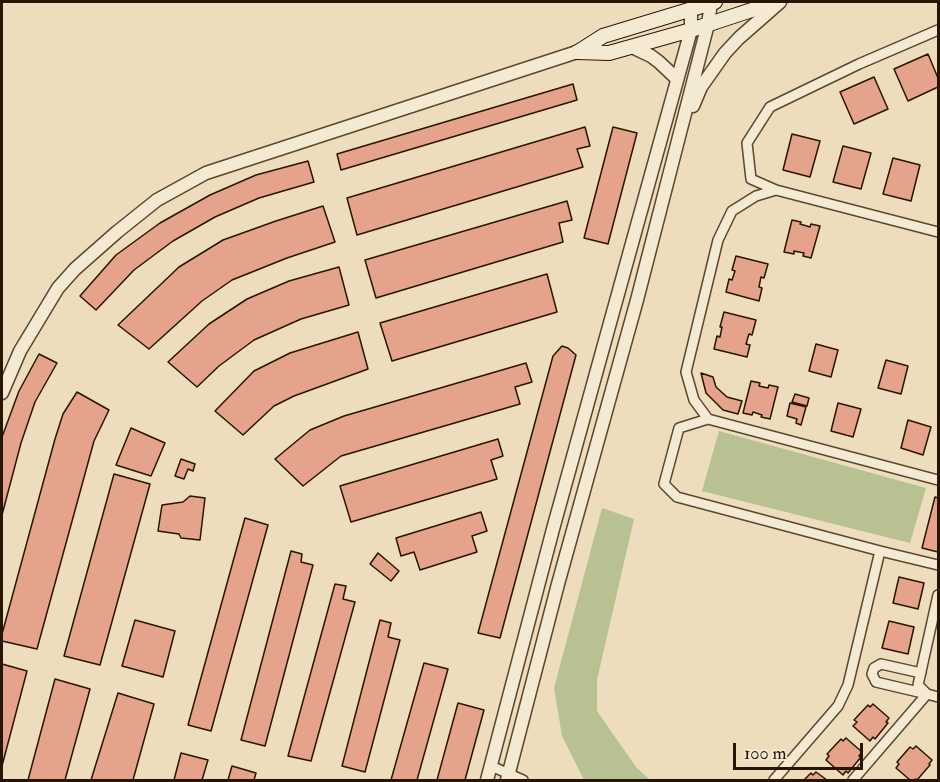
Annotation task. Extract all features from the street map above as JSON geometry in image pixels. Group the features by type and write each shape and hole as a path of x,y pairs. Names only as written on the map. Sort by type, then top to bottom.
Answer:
{"main road":[{"path":"577,52 603,36 713,2"},
{"path":"577,52 609,53 778,2"}],"street":[{"path":"507,777 637,300 713,2"},
{"path":"676,146 701,87 712,69 739,38 778,2"},
{"path":"487,780 556,518 691,30 691,9"},
{"path":"939,30 859,64 770,107 747,143 750,179 776,190 939,231"},
{"path":"632,47 651,56 677,79"},
{"path":"2,393 20,351 58,288 75,269 117,231 157,200 206,173 577,52"},
{"path":"708,419 694,400 686,372 718,240 732,211 756,196 776,190"},
{"path":"939,480 708,419 679,428 664,484 677,497 939,565"},
{"path":"774,780 838,706 848,685 880,550"},
{"path":"927,694 918,685 939,595"},
{"path":"921,673 881,663 874,668 872,674 876,682 939,697"},
{"path":"854,780 927,694"},
{"path":"491,766 507,777 523,780"}],"green space":[{"path":"719,431 926,488 910,543 702,491"},
{"path":"602,508 634,519 597,680 597,711 636,767 650,780 584,780 562,736 554,688"}],"building":[{"path":"928,54 938,78 938,87 908,101 894,69"},
{"path":"874,77 888,109 854,124 840,92"},
{"path":"573,84 577,100 341,170 337,154"},
{"path":"585,127 590,146 577,149 583,167 357,235 347,198"},
{"path":"613,127 637,133 608,244 584,238"},
{"path":"792,134 820,141 810,177 783,170"},
{"path":"843,146 871,153 861,189 833,182"},
{"path":"893,158 920,165 911,201 883,194"},
{"path":"308,161 314,182 259,198 215,217 173,241 134,270 96,310 80,296 116,255 160,223 210,195 256,175"},
{"path":"567,201 572,220 559,223 563,242 376,298 365,260"},
{"path":"323,206 335,242 232,280 202,301 149,349 118,325 179,267 223,240"},
{"path":"792,220 810,227 811,224 820,226 811,258 803,256 804,253 784,252"},
{"path":"736,256 768,264 764,278 761,277 759,287 762,288 759,301 726,292 729,279 732,280 735,271 732,270"},
{"path":"339,267 349,305 301,319 254,340 219,366 197,387 168,362 209,324 247,299 289,281"},
{"path":"547,274 557,312 392,361 380,323"},
{"path":"724,312 756,320 752,335 749,334 746,344 750,345 747,357 714,349 717,336 720,337"},
{"path":"358,332 368,369 294,396 274,406 243,435 215,411 254,371 290,353"},
{"path":"816,344 838,350 831,377 809,371"},
{"path":"562,346 576,355 500,638 478,633 553,356"},
{"path":"39,354 57,363 35,402 21,443 2,515 2,437 19,391"},
{"path":"886,360 908,366 901,394 878,388"},
{"path":"526,363 532,382 515,387 520,404 341,456 303,486 275,459 310,430 344,416"},
{"path":"701,373 713,377 716,387 727,397 742,401 738,414 723,410 706,393"},
{"path":"751,381 768,388 769,385 778,387 770,419 753,412 752,415 743,413"},
{"path":"77,392 109,410 94,441 37,649 2,641 2,634 55,439 63,414"},
{"path":"795,394 809,398 807,406 792,402"},
{"path":"790,403 806,407 801,425 796,423 797,419 787,416"},
{"path":"838,403 861,409 853,437 831,431"},
{"path":"908,420 931,427 923,455 901,448"},
{"path":"131,428 165,443 151,476 116,465"},
{"path":"498,439 503,456 491,460 497,479 351,522 340,486"},
{"path":"181,459 195,464 193,471 188,469 184,479 175,476"},
{"path":"114,474 150,484 100,665 64,656"},
{"path":"190,496 205,498 200,540 181,538 179,534 158,531 162,505 183,502"},
{"path":"935,497 938,498 938,552 922,548"},
{"path":"481,512 487,531 472,536 477,552 420,570 414,552 401,556 396,538"},
{"path":"245,518 268,525 211,731 188,725"},
{"path":"291,551 302,554 301,562 313,565 265,746 241,740"},
{"path":"378,553 399,571 391,581 370,564"},
{"path":"899,577 924,583 918,609 893,603"},
{"path":"335,584 346,586 343,599 355,602 311,761 288,756"},
{"path":"135,620 175,631 163,677 122,666"},
{"path":"380,620 391,623 388,637 400,640 365,772 342,766"},
{"path":"889,621 914,627 908,654 882,648"},
{"path":"424,663 448,669 417,780 391,780"},
{"path":"2,664 27,671 2,766"},
{"path":"55,679 90,689 65,780 28,780"},
{"path":"118,693 154,704 133,780 91,780"},
{"path":"458,703 484,710 465,780 437,780"},
{"path":"873,704 889,718 886,722 888,723 875,739 873,737 870,741 853,726 857,722 854,720 868,705 870,707"},
{"path":"846,738 862,752 859,756 861,757 848,773 846,771 843,775 826,760 829,756 827,754 841,739 843,741"},
{"path":"916,746 932,760 917,780 910,780 896,768 899,764 897,762 910,747 913,749"},
{"path":"181,753 208,760 202,780 174,780"},
{"path":"232,766 256,773 254,780 228,780"},
{"path":"816,772 827,780 804,780 811,773 813,775"}]}
